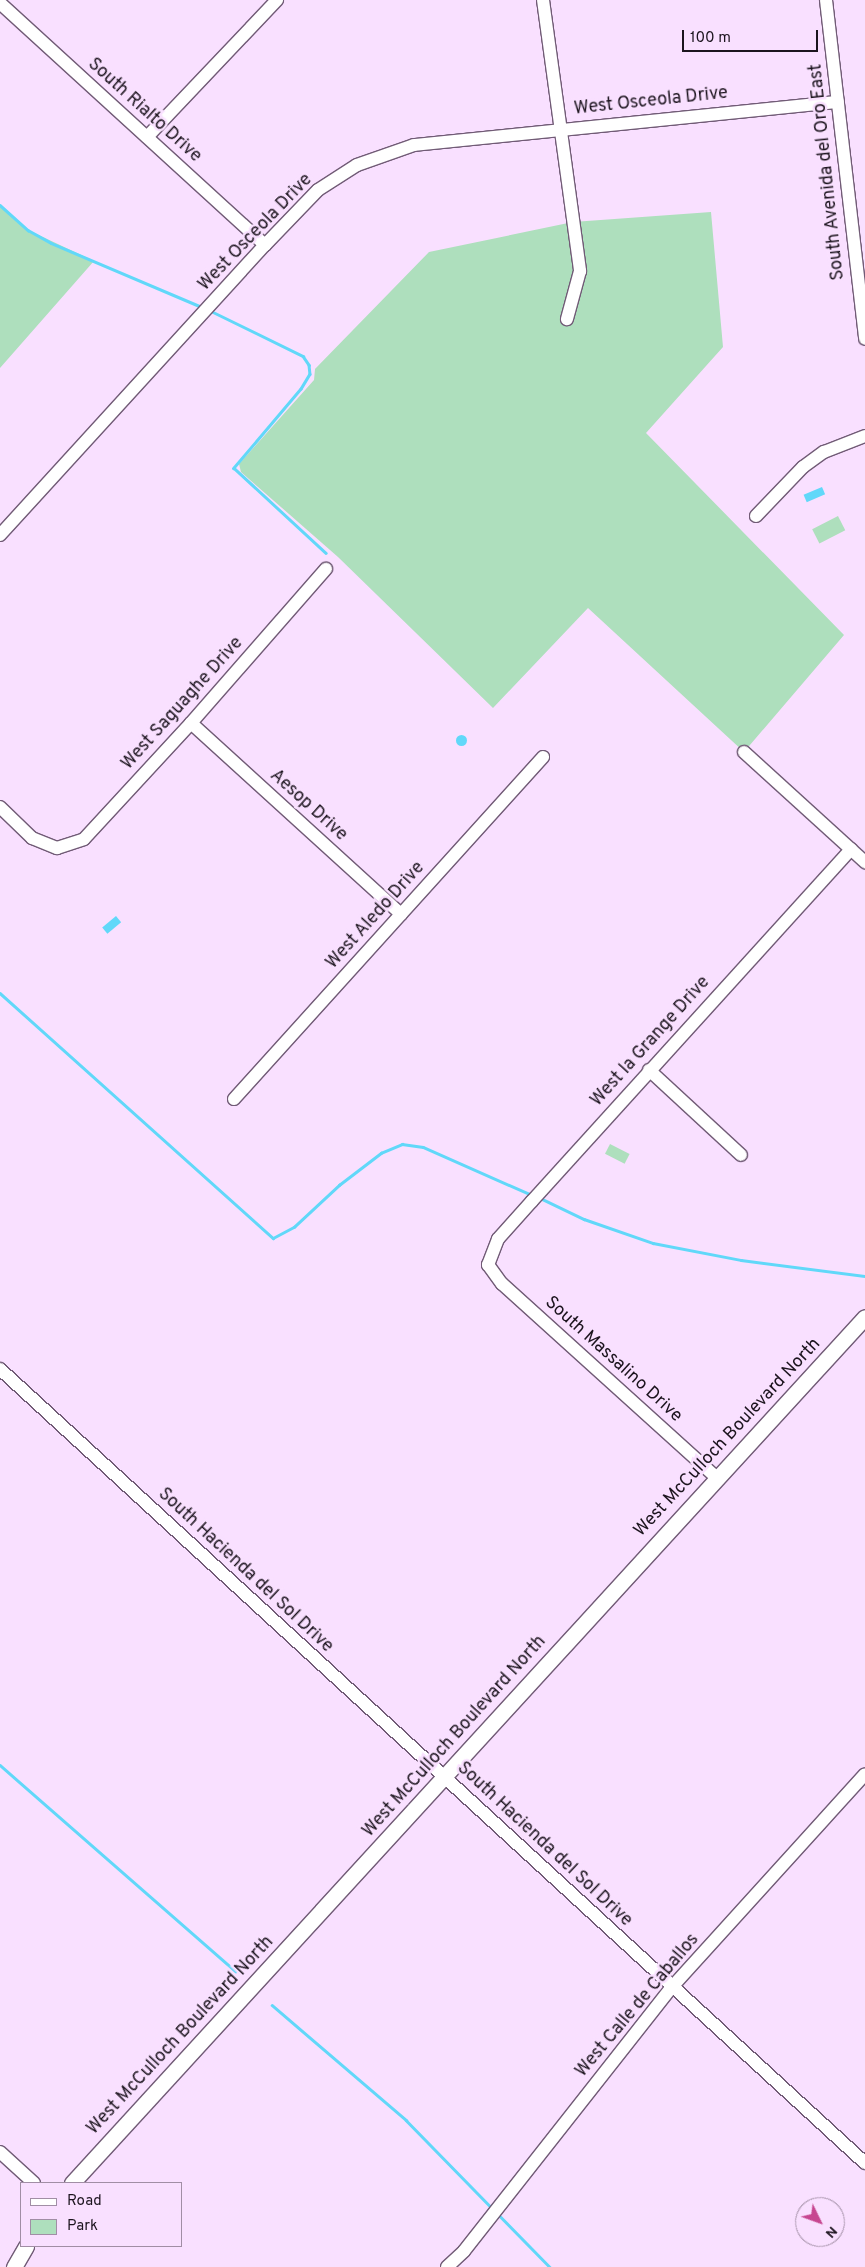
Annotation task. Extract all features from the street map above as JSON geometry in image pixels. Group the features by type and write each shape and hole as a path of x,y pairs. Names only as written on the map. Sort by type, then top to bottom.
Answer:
{"main road":[{"name":"West McCulloch Boulevard North","path":"73,2182 865,1317"},
{"path":"14,2267 25,2247"}],"street":[{"path":"147,137 277,0"},
{"path":"543,0 558,129 580,271 567,319"},
{"name":"South Avenida del Oro East","path":"826,0 860,269 865,339"},
{"name":"South Rialto Drive","path":"0,3 265,245"},
{"name":"West Osceola Drive","path":"0,535 265,245 318,190 357,165 414,146 558,129 838,102"},
{"path":"756,516 803,467 824,452 865,436"},
{"name":"West Saguaghe Drive","path":"0,807 32,838 57,848 84,839 191,723 326,569"},
{"name":"Aesop Drive","path":"191,723 401,914"},
{"path":"744,752 865,862"},
{"name":"West Aledo Drive","path":"234,1099 543,757"},
{"name":"West la Grange Drive","path":"488,1266 498,1239 851,849"},
{"path":"649,1070 741,1155"},
{"name":"South Massalino Drive","path":"488,1266 502,1284 717,1478"},
{"name":"South Hacienda del Sol Drive","path":"0,1369 865,2164"},
{"name":"West Calle de Caballos","path":"447,2267 464,2251 672,1987 865,1774"},
{"path":"0,2152 33,2182"}],"green space":[{"path":"0,205 28,230 94,261 0,368"},
{"path":"711,212 723,347 646,433 844,635 744,752 588,608 493,708 338,557 241,472 239,464 314,380 315,369 429,252 573,222"},
{"path":"838,516 845,530 819,543 812,529"},
{"path":"610,1144 630,1154 625,1164 605,1154"}],"water":[{"path":"822,487 825,494 807,502 804,495"},
{"path":"459,735 463,735 466,740 465,744 459,745 456,742 456,738"},
{"path":"116,916 121,922 107,934 102,928"}],"waterway":[{"path":"0,205 28,230 51,243 202,307"},
{"path":"209,310 303,356 309,365 310,374 301,389 234,468 326,553"},
{"path":"0,993 273,1238 294,1227 339,1185 381,1153 402,1144 423,1147 532,1195"},
{"path":"540,1198 584,1219 653,1243 741,1260 865,1276"},
{"path":"0,1765 235,1971"},
{"path":"272,2005 406,2120 493,2209"},
{"path":"499,2215 550,2267"}]}
